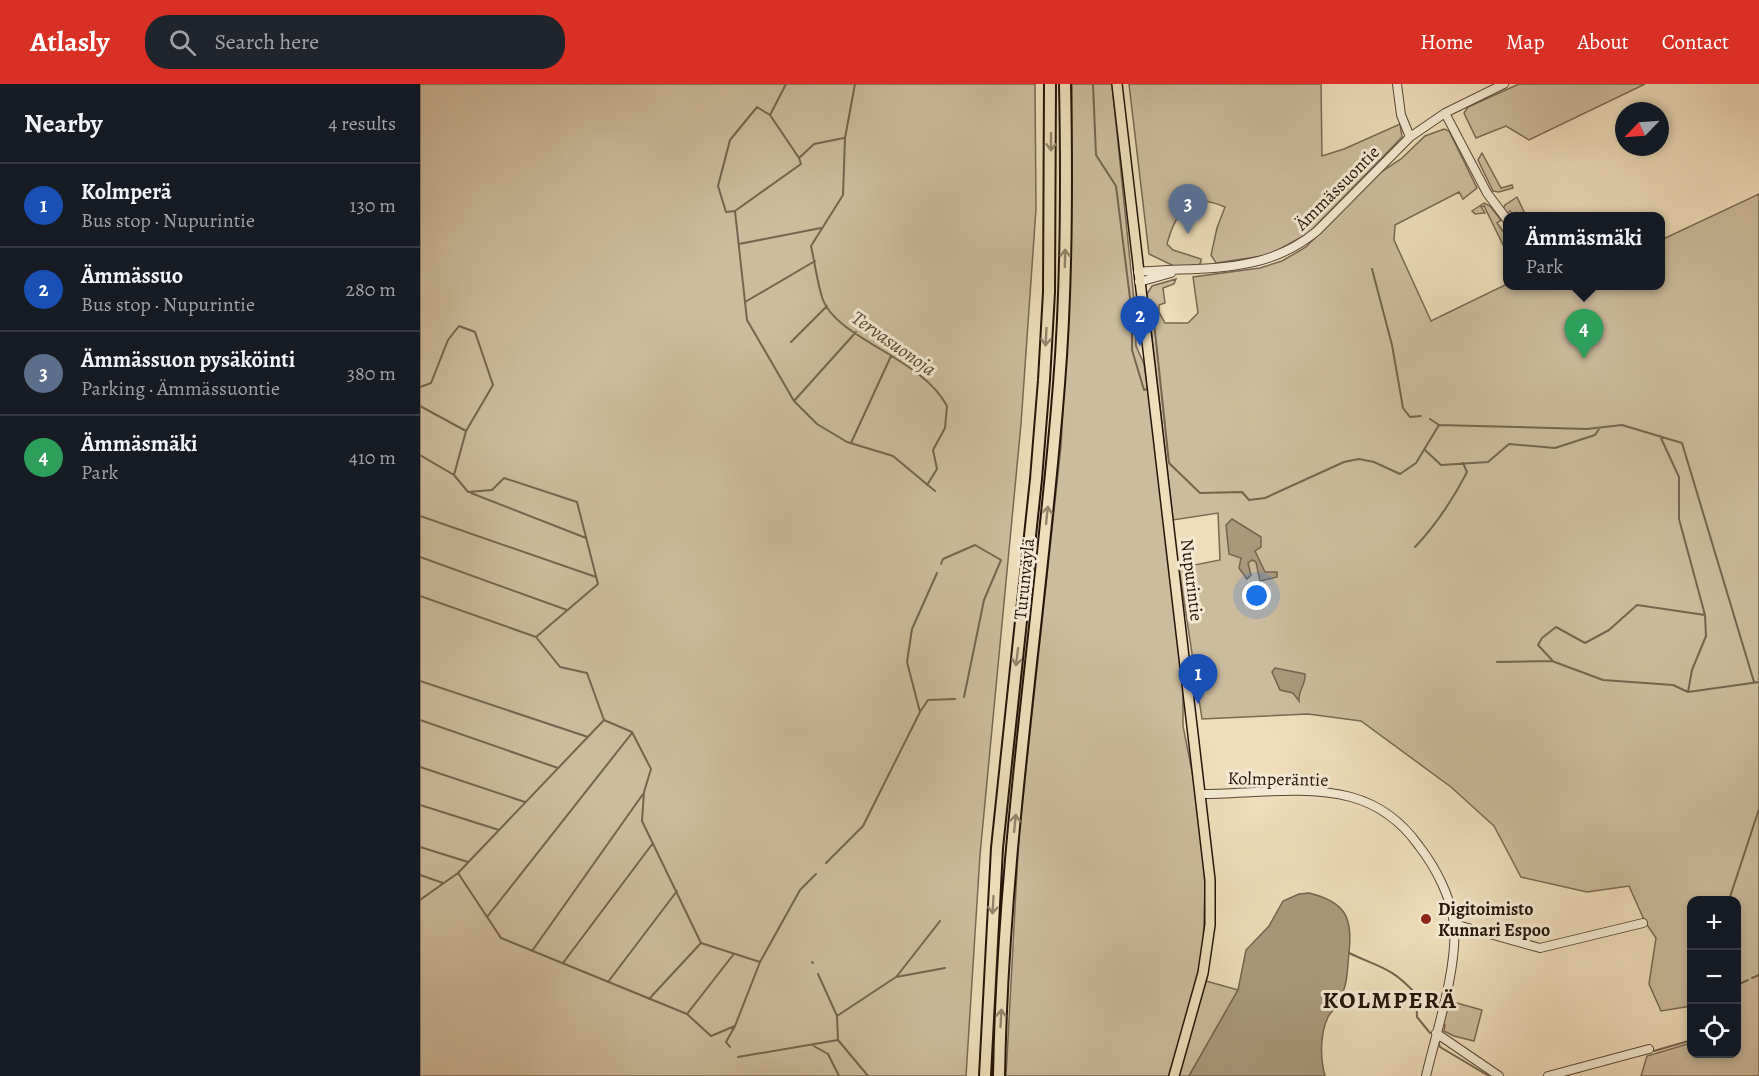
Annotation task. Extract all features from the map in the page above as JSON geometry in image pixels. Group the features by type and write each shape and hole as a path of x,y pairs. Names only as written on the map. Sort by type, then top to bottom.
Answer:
{"highway":[{"name":"Turunväylä","path":"985,1076 997,848 1035,490 1044,380 1049,281 1050,84"},
{"name":"Turunväylä","path":"999,1076 1013,846 1059,381 1066,210 1065,84"}],"main road":[{"name":"Nupurintie","path":"1117,84 1210,880 1210,925 1203,973 1174,1076"}],"street":[{"path":"1397,84 1401,115 1410,137"},
{"name":"Ämmässuontie","path":"1139,277 1262,262 1301,245 1410,137 1445,113 1504,84"},
{"path":"1445,113 1487,193 1503,214"},
{"name":"Kolmperäntie","path":"1201,794 1316,792 1350,797 1381,808 1399,823 1431,862 1448,900 1454,924 1452,958 1426,1076"},
{"path":"1454,924 1540,948 1642,923"},
{"path":"1436,1033 1499,1076"},
{"path":"1548,1076 1649,1049"}],"shaded area":[{"path":"420,84 1035,84 1036,209 1021,424 980,855 966,1076 420,1076"},
{"path":"1072,84 1112,84 1135,310 1136,346 1144,364 1158,460 1183,676 1183,726 1199,807 1205,885 1203,952 1190,1007 1169,1076 1006,1076 1019,834 1061,446 1071,262"},
{"path":"1129,84 1321,84 1322,156 1344,149 1400,124 1402,137 1309,233 1269,255 1216,263 1211,255 1225,207 1202,201 1186,207 1175,222 1167,244 1173,250 1201,259 1201,262 1199,265 1176,267 1149,254"},
{"path":"1519,84 1645,84 1529,140 1506,126 1476,138 1464,113 1468,107"},
{"path":"1444,129 1449,131 1477,188 1463,199 1459,192 1395,225 1394,240 1431,321 1503,286 1503,290 1665,290 1665,238 1759,194 1759,1076 1641,1076 1647,1056 1687,1044 1687,1058 1741,1058 1741,896 1687,896 1687,1007 1661,1011 1649,984 1656,938 1645,922 1629,886 1587,892 1521,877 1494,826 1451,787 1361,721 1308,714 1202,719 1179,568 1220,560 1218,513 1173,520 1147,294 1152,286 1176,279 1174,284 1163,288 1165,303 1159,305 1159,312 1165,323 1188,323 1198,313 1193,277 1260,268 1282,261 1306,247 1381,172 1401,159 1425,136"},
{"path":"1482,153 1501,188 1512,185 1513,188 1499,192 1493,191 1478,160"},
{"path":"1517,197 1524,212 1505,212 1503,209"},
{"path":"1484,203 1490,206 1501,220 1497,223 1503,231 1503,245 1484,206 1481,207 1485,213 1475,214 1472,211"},
{"path":"1232,519 1261,537 1261,547 1255,551 1265,572 1277,572 1277,577 1260,581 1256,562 1252,560 1248,563 1251,575 1247,579 1239,568 1241,558 1229,554 1226,525"},
{"path":"1275,668 1305,674 1299,701 1293,693 1280,690 1272,672"},
{"name":"KOLMPERÄ","path":"1309,893 1331,901 1339,907 1348,921 1350,930 1344,990 1338,1004 1328,1017 1323,1031 1322,1062 1325,1076 1189,1076 1238,990 1246,950 1269,926 1283,901 1299,894"},
{"path":"1206,981 1238,990 1189,1076 1178,1076"},
{"path":"1446,1000 1482,1010 1474,1041 1444,1031 1445,1025 1440,1023"}],"waterway":[{"path":"786,84 770,115 757,107 730,140 718,186 726,212 735,211 747,320 794,401 817,424 847,442 893,456 935,491"},
{"name":"Tervasuonoja","path":"855,84 845,138 843,195 811,246 823,300 832,314 862,338 919,375 935,389 947,406 945,428 933,450 937,469 927,485"},
{"path":"1093,84 1096,155 1116,186 1132,314 1132,350 1144,390 1147,389"},
{"path":"770,115 799,158"},
{"path":"735,211 801,164 799,158 814,144 844,138"},
{"path":"739,244 821,228"},
{"path":"745,302 815,261"},
{"path":"1372,269 1392,345 1403,408 1410,417 1421,416"},
{"path":"791,342 827,306"},
{"path":"1149,313 1153,313 1169,463 1200,493 1242,492 1249,500 1265,498 1344,462 1359,459 1374,462 1400,474 1416,463 1439,425"},
{"path":"420,387 431,383 448,340 459,326 475,332 493,385 466,431 454,475"},
{"path":"794,401 856,332"},
{"path":"851,443 891,356"},
{"path":"420,406 466,431"},
{"path":"1430,419 1439,425 1587,429 1622,425 1682,443 1754,682"},
{"path":"1425,450 1441,465 1488,462 1509,444 1555,448 1595,435 1599,429"},
{"path":"1660,436 1679,477 1679,519 1705,615 1706,636 1692,670 1688,692"},
{"path":"420,455 454,475 468,492 492,490 504,478 577,502 598,584 536,637 560,667 587,673 604,720"},
{"path":"1415,547 1456,493 1467,472 1463,463"},
{"path":"471,493 586,538"},
{"path":"420,516 596,577"},
{"path":"941,564 943,559 975,545 1001,560 984,600 964,697"},
{"path":"420,557 567,610"},
{"path":"826,863 863,826 920,712 907,662 912,629 937,573"},
{"path":"420,596 536,637"},
{"path":"1552,660 1538,645 1542,638 1556,627 1585,643 1609,630 1637,605 1705,615"},
{"path":"1497,662 1552,661 1603,680 1673,685 1688,692 1759,682"},
{"path":"420,681 588,737"},
{"path":"920,712 928,700 955,699"},
{"path":"420,720 558,768"},
{"path":"420,900 458,873 604,720 632,732 651,769 644,792 642,821 701,943 760,962 735,1026 711,1036 687,1014 501,938 458,873"},
{"path":"487,917 632,733"},
{"path":"420,767 525,802"},
{"path":"532,951 643,794"},
{"path":"420,805 499,830"},
{"path":"1730,896 1759,809"},
{"path":"563,963 653,843"},
{"path":"420,847 468,862"},
{"path":"760,962 800,890 816,874"},
{"path":"420,875 443,883"},
{"path":"608,982 677,891"},
{"path":"897,976 940,921"},
{"path":"649,999 700,944"},
{"path":"1349,953 1385,969 1407,985 1416,994 1417,1017 1430,1033"},
{"path":"687,1014 733,955"},
{"path":"837,1016 896,977 945,968"},
{"path":"818,974 837,1016 838,1040"},
{"path":"1752,978 1759,975"},
{"path":"1739,1004 1737,985 1748,980"},
{"path":"730,1047 726,1042 735,1026"},
{"path":"738,1057 838,1040 868,1076"},
{"path":"1438,1041 1440,1047 1489,1076"},
{"path":"1654,1051 1687,1041"},
{"path":"812,1045 828,1054 839,1076"},
{"path":"1563,1076 1581,1071"}],"place":[{"name":"Ämmässuon pysäköinti","path":"1188,234"},
{"name":"Ämmässuo","path":"1140,346"},
{"name":"Ämmäsmäki","path":"1584,359"},
{"name":"Kolmperä","path":"1198,704"},
{"name":"Digitoimisto Kunnari Espoo","path":"1426,919"}],"district":[{"name":"KOLMPERÄ","path":"1390,1000"}]}
